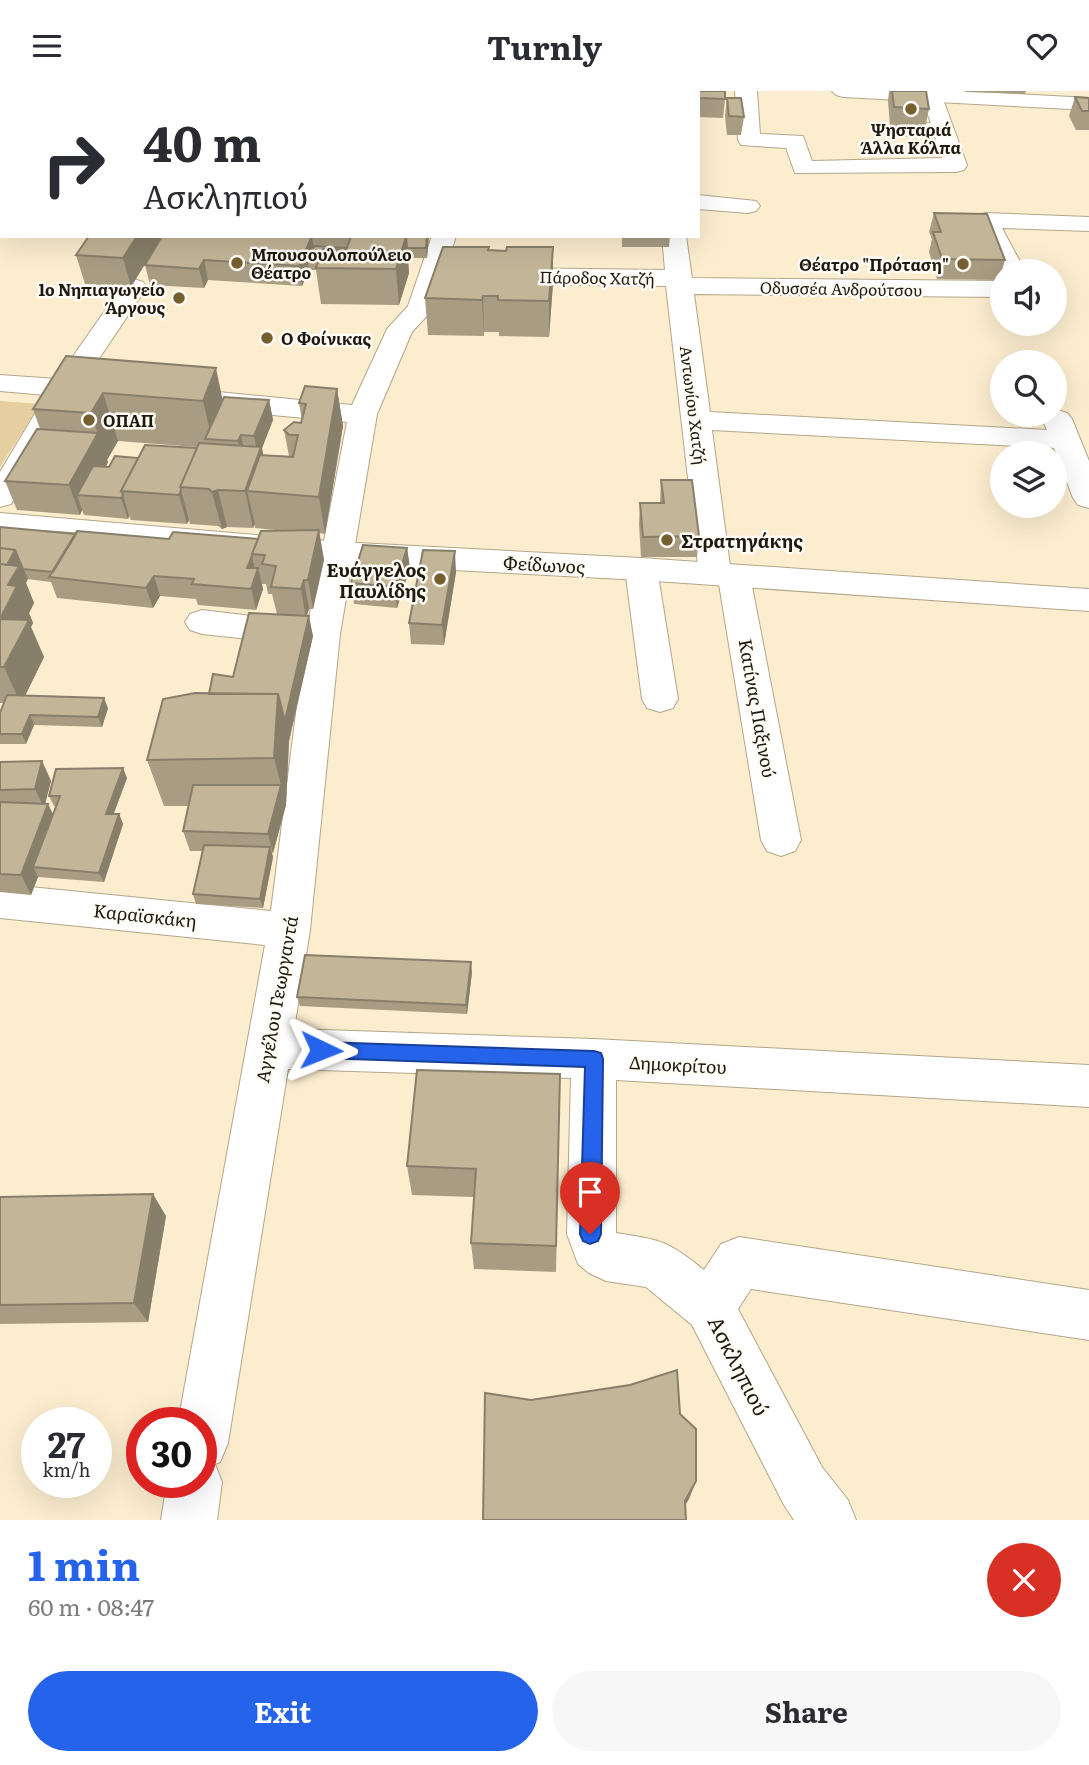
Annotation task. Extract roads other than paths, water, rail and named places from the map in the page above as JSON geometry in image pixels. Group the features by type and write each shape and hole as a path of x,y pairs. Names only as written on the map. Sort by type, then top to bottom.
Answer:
{"street":[{"path":"746,91 749,140 795,141 803,168 956,165 943,130 946,95"},
{"path":"843,91 1089,104"},
{"path":"905,130 943,130"},
{"path":"700,202 748,206"},
{"path":"1006,259 986,220 1089,223"},
{"name":"Αγγέλου Γεωργαντά","path":"207,1407 289,930 323,634 363,414 400,329 456,275 445,238"},
{"name":"Αντωνίου Χατζή","path":"674,238 696,420 725,575"},
{"name":"Πάροδος Χατζή","path":"456,275 678,282"},
{"name":"Οδυσσέα Ανδρούτσου","path":"678,282 990,289"},
{"path":"0,496 65,388 134,287"},
{"path":"0,383 119,393"},
{"path":"186,399 363,414"},
{"path":"696,420 1072,448 1089,498"},
{"name":"Φείδωνος","path":"0,523 339,553 642,569 1089,600"},
{"path":"642,569 660,699"},
{"name":"Κατίνας Παξινού","path":"725,575 781,840"},
{"path":"202,622 323,634"},
{"name":"Καραϊσκάκη","path":"0,901 289,930"},
{"name":"Δημοκρίτου","path":"267,1048 594,1059 1089,1086"},
{"name":"Ασκληπιού","path":"594,1059 590,1234 595,1247 606,1257 656,1264 710,1307 803,1486 828,1520"},
{"path":"710,1307 739,1262 1089,1315"},
{"path":"188,1520 192,1498"}],"place":[{"name":"Ψησταριά Άλλα Κόλπα","path":"911,109"},
{"name":"Μπουσουλοπούλειο Θέατρο","path":"237,263"},
{"name":"Θέατρο \"Πρόταση\"","path":"963,264"},
{"name":"1ο Νηπιαγωγείο Άργους","path":"179,298"},
{"name":"Ο Φοίνικας","path":"267,338"},
{"name":"ΟΠΑΠ","path":"89,420"},
{"name":"Στρατηγάκης","path":"667,540"},
{"name":"Ευάγγελος Παυλίδης","path":"440,579"}]}
